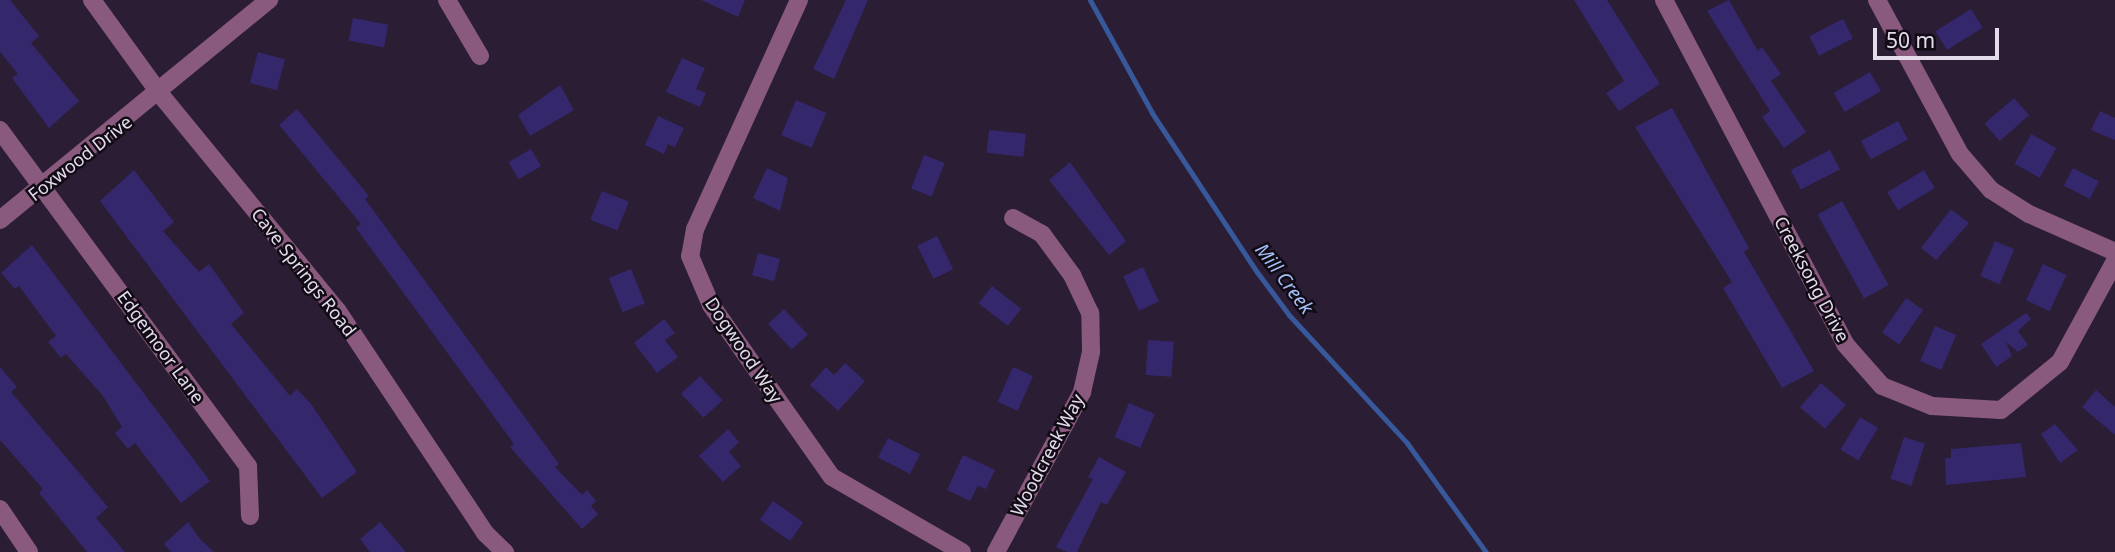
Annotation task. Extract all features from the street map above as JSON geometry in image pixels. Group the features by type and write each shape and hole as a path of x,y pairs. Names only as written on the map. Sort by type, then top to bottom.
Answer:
{"street":[{"name":"Cave Springs Road","path":"92,0 160,94 337,310 485,533 505,552"},
{"name":"Foxwood Drive","path":"0,220 160,94 269,0"},
{"path":"447,0 480,56"},
{"name":"Dogwood Way","path":"799,0 695,229 690,256 711,305 832,477 962,552"},
{"name":"Creeksong Drive","path":"1664,0 1845,344 1882,386 1932,406 2001,410 2060,362 2115,261"},
{"path":"1877,0 1959,154 1991,190 2029,214 2115,252"},
{"name":"Edgemoor Lane","path":"0,130 45,187 247,466 250,516"},
{"name":"Woodcreek Way","path":"996,552 1082,392 1091,352 1090,313 1072,275 1042,234 1013,218"},
{"path":"0,509 29,552"}],"building":[{"path":"0,0 10,0 39,36 31,43 79,101 49,128 12,78 18,74 0,52"},
{"path":"701,0 745,0 738,17"},
{"path":"846,0 868,0 834,79 813,69"},
{"path":"1574,0 1607,0 1660,84 1619,111 1606,93 1624,81"},
{"path":"1729,0 1758,51 1762,47 1781,74 1771,81 1806,132 1784,148 1762,117 1770,111 1707,11"},
{"path":"1971,9 1983,28 1947,50 1935,31"},
{"path":"353,18 388,25 384,47 349,41"},
{"path":"1843,19 1853,39 1819,56 1809,36"},
{"path":"258,52 285,59 277,90 250,83"},
{"path":"682,58 705,68 696,89 706,93 700,107 666,92"},
{"path":"1870,72 1881,91 1845,112 1834,93"},
{"path":"560,85 574,110 530,136 518,115"},
{"path":"2014,98 2029,115 2000,141 1985,124"},
{"path":"796,100 826,113 812,148 781,135"},
{"path":"1672,108 1749,248 1744,252 1814,371 1782,388 1723,288 1732,282 1635,127"},
{"path":"297,109 369,196 365,199 559,464 555,467 582,495 587,490 596,501 591,506 598,514 582,529 510,447 514,444 356,228 361,224 279,125"},
{"path":"2100,111 2115,118 2115,140 2091,130"},
{"path":"658,116 684,128 675,147 668,144 664,154 645,145"},
{"path":"1898,121 1908,140 1871,159 1861,141"},
{"path":"989,130 1026,134 1023,157 987,153"},
{"path":"2031,134 2056,148 2040,178 2015,164"},
{"path":"531,149 541,166 518,179 508,162"},
{"path":"1830,150 1840,170 1801,190 1791,170"},
{"path":"924,155 945,163 932,196 911,189"},
{"path":"1070,162 1126,241 1109,255 1049,180"},
{"path":"767,168 788,178 780,211 753,198"},
{"path":"2073,168 2099,181 2090,199 2064,186"},
{"path":"134,170 174,222 163,231 199,272 209,264 244,313 231,324 290,396 297,389 311,404 357,472 322,498 100,201"},
{"path":"1924,170 1935,188 1898,210 1887,192"},
{"path":"602,191 629,202 617,231 590,220"},
{"path":"1842,201 1889,285 1864,299 1818,215"},
{"path":"1951,209 1969,223 1936,260 1921,248"},
{"path":"937,236 953,269 933,279 917,246"},
{"path":"1995,241 2014,249 1999,284 1980,276"},
{"path":"32,245 210,481 181,503 135,443 128,449 115,433 122,427 103,396 66,354 61,358 48,342 56,336 19,286 15,289 1,273"},
{"path":"758,253 780,259 774,281 752,275"},
{"path":"2043,264 2067,275 2050,311 2026,300"},
{"path":"1143,267 1159,301 1139,311 1123,276"},
{"path":"631,269 645,303 623,312 609,278"},
{"path":"992,286 1021,309 1008,326 978,303"},
{"path":"1906,298 1923,310 1899,344 1882,332"},
{"path":"784,309 808,335 792,350 768,324"},
{"path":"2026,313 2031,319 2018,331 2028,345 2018,352 2006,342 2012,356 1996,367 1981,344"},
{"path":"664,319 675,333 665,340 678,357 657,373 634,343"},
{"path":"1935,326 1956,335 1941,370 1920,361"},
{"path":"1148,340 1174,342 1171,377 1146,375"},
{"path":"845,363 865,381 838,411 810,385 826,367 834,375"},
{"path":"0,367 17,387 11,392 108,507 96,518 125,552 87,552 39,493 43,489 0,440"},
{"path":"1013,367 1033,376 1018,411 998,402"},
{"path":"700,376 723,400 703,418 681,394"},
{"path":"1821,383 1846,405 1825,429 1800,407"},
{"path":"2096,390 2115,407 2115,435 2082,407"},
{"path":"1129,403 1155,414 1140,448 1115,437"},
{"path":"1860,417 1878,428 1858,460 1840,450"},
{"path":"2055,424 2078,450 2060,463 2041,434"},
{"path":"728,429 739,442 729,452 741,466 723,482 699,456"},
{"path":"1904,437 1925,444 1911,486 1890,479"},
{"path":"888,438 920,454 910,474 878,458"},
{"path":"2021,443 2026,477 1946,485 1945,458 1951,458 1951,449"},
{"path":"963,455 995,470 986,489 978,486 970,501 947,490"},
{"path":"1099,457 1126,472 1107,505 1101,502 1077,552 1067,552 1056,547 1093,479 1088,477"},
{"path":"773,501 803,522 790,541 760,520"},
{"path":"188,522 214,552 171,552 164,544"},
{"path":"380,522 406,552 370,552 360,539"}],"waterway":[{"name":"Mill Creek","path":"1090,0 1152,113 1257,272 1289,315 1407,443 1486,552"}]}
